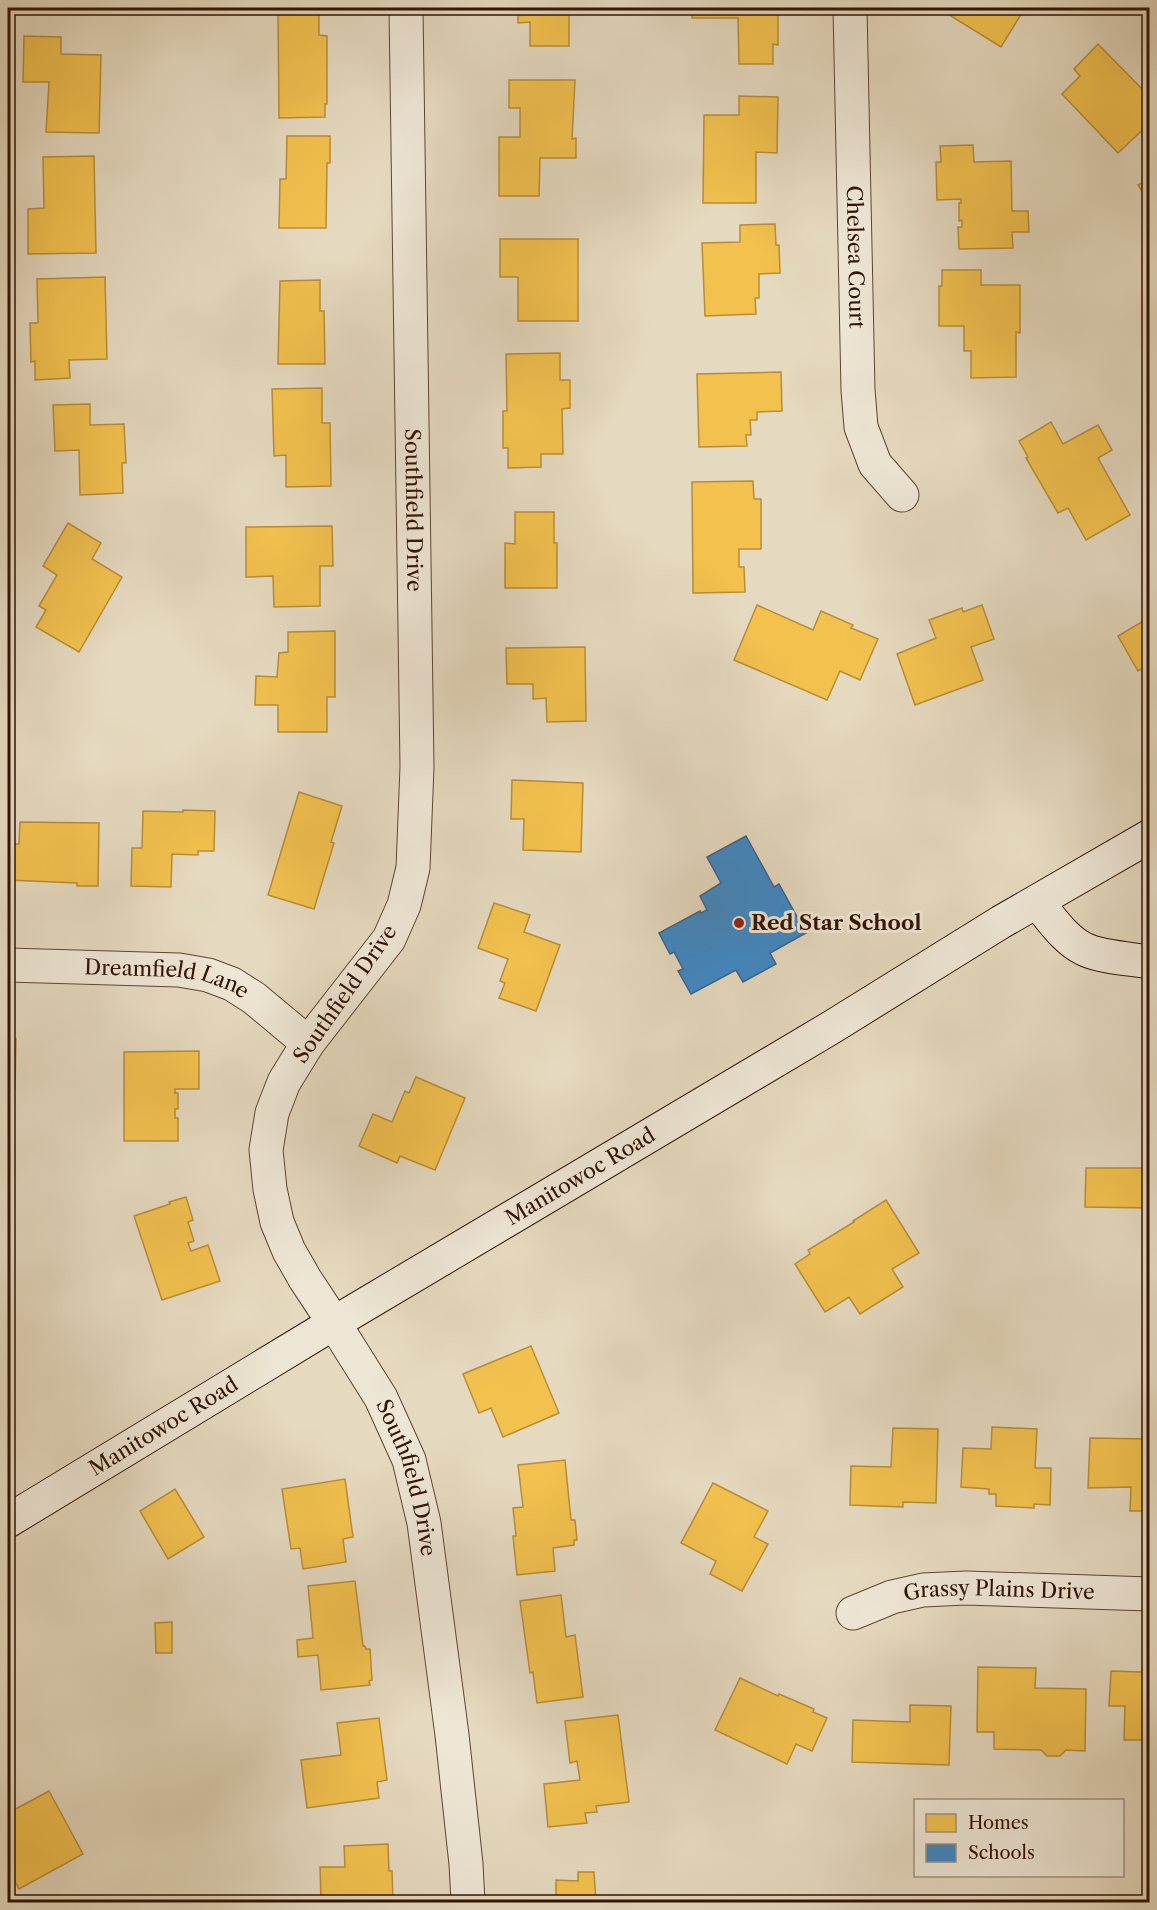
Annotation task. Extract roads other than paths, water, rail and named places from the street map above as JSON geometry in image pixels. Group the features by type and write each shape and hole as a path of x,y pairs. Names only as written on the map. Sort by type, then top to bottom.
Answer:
{"street":[{"name":"Southfield Drive","path":"406,8 417,766 412,867 404,905 389,939 308,1043 284,1082 272,1113 266,1150 270,1189 277,1222 289,1251 381,1398 410,1460 424,1523 453,1735 468,1902"},
{"name":"Chelsea Court","path":"849,8 858,390 861,427 875,464 902,495"},
{"name":"Manitowoc Road","path":"8,1521 334,1323 1149,836"},
{"path":"1037,902 1061,932 1084,949 1149,962"},
{"name":"Dreamfield Lane","path":"8,965 179,970 208,975 232,984 254,998 308,1043"},
{"name":"Grassy Plains Drive","path":"853,1613 892,1597 923,1590 966,1588 1149,1594"}],"place":[{"name":"Red Star School","path":"739,923"}]}
